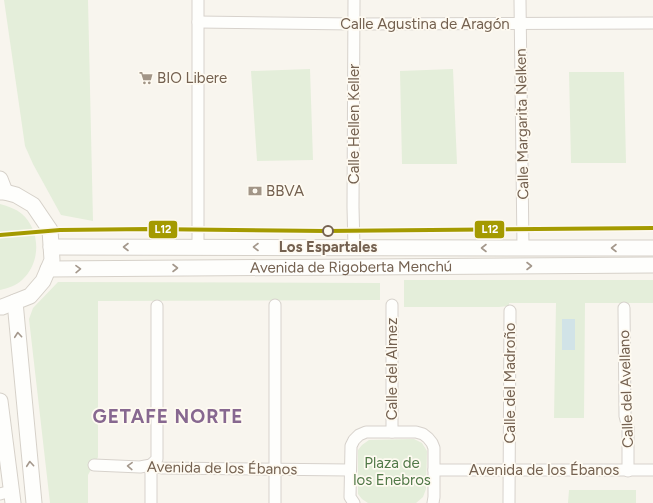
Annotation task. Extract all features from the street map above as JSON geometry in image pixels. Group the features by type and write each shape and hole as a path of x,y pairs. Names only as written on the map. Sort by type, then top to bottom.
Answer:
{"street":[{"path":"198,0 198,247"},
{"name":"Calle Hellen Keller","path":"354,0 354,248"},
{"name":"Calle Margarita Nelken","path":"520,0 523,248"},
{"name":"Calle Agustina de Aragón","path":"198,22 354,24 653,24"},
{"path":"0,307 30,296 43,281 52,260 50,230 33,205 2,188"},
{"name":"Avenida de Rigoberta Menchú","path":"51,247 653,248"},
{"name":"Avenida de Rigoberta Menchú","path":"48,269 653,265"},
{"path":"14,302 34,503"},
{"path":"275,305 275,503"},
{"name":"Calle del Almez","path":"392,305 392,432"},
{"path":"151,503 151,465 157,459 157,306"},
{"name":"Calle del Avellano","path":"624,308 625,416 628,428 628,471"},
{"name":"Calle del Madroño","path":"509,503 510,310"},
{"path":"0,401 8,496"},
{"path":"354,503 350,497 351,446 359,435 366,432 416,432 423,434 428,438 434,448 434,497 432,503"},
{"name":"Avenida de los Ébanos","path":"94,465 140,467 151,465 162,468 350,470"},
{"name":"Avenida de los Ébanos","path":"434,470 653,470"}],"green space":[{"path":"4,0 88,0 93,221 61,215 33,164 25,146"},
{"path":"310,69 313,160 257,161 251,71"},
{"path":"453,69 457,164 402,164 400,71"},
{"path":"569,72 624,72 626,163 571,163"},
{"path":"0,204 22,214 28,221 33,229 36,247 33,265 28,273 17,284 0,290"},
{"path":"404,280 653,280 653,303 585,303 584,418 554,418 556,303 509,303 509,306 499,307 404,307"},
{"path":"58,282 380,283 380,300 98,301 98,457 88,475 88,503 50,503 29,319 33,308"},
{"name":"Plaza de los Enebros","path":"414,439 422,443 427,451 426,489 423,497 416,503 368,503 362,499 358,494 358,450 362,445 369,440"},
{"path":"569,490 636,490 636,503 568,503"}],"shaded area":[{"path":"562,319 575,319 575,350 562,350"}],"transit line":[{"name":"L12","path":"0,235 60,230 148,229 325,231 653,228"}],"place":[{"name":"BIO Libere","path":"146,78"},
{"name":"BBVA","path":"255,191"},
{"name":"Los Espartales","path":"328,231"}],"district":[{"name":"GETAFE NORTE","path":"168,416"}]}
